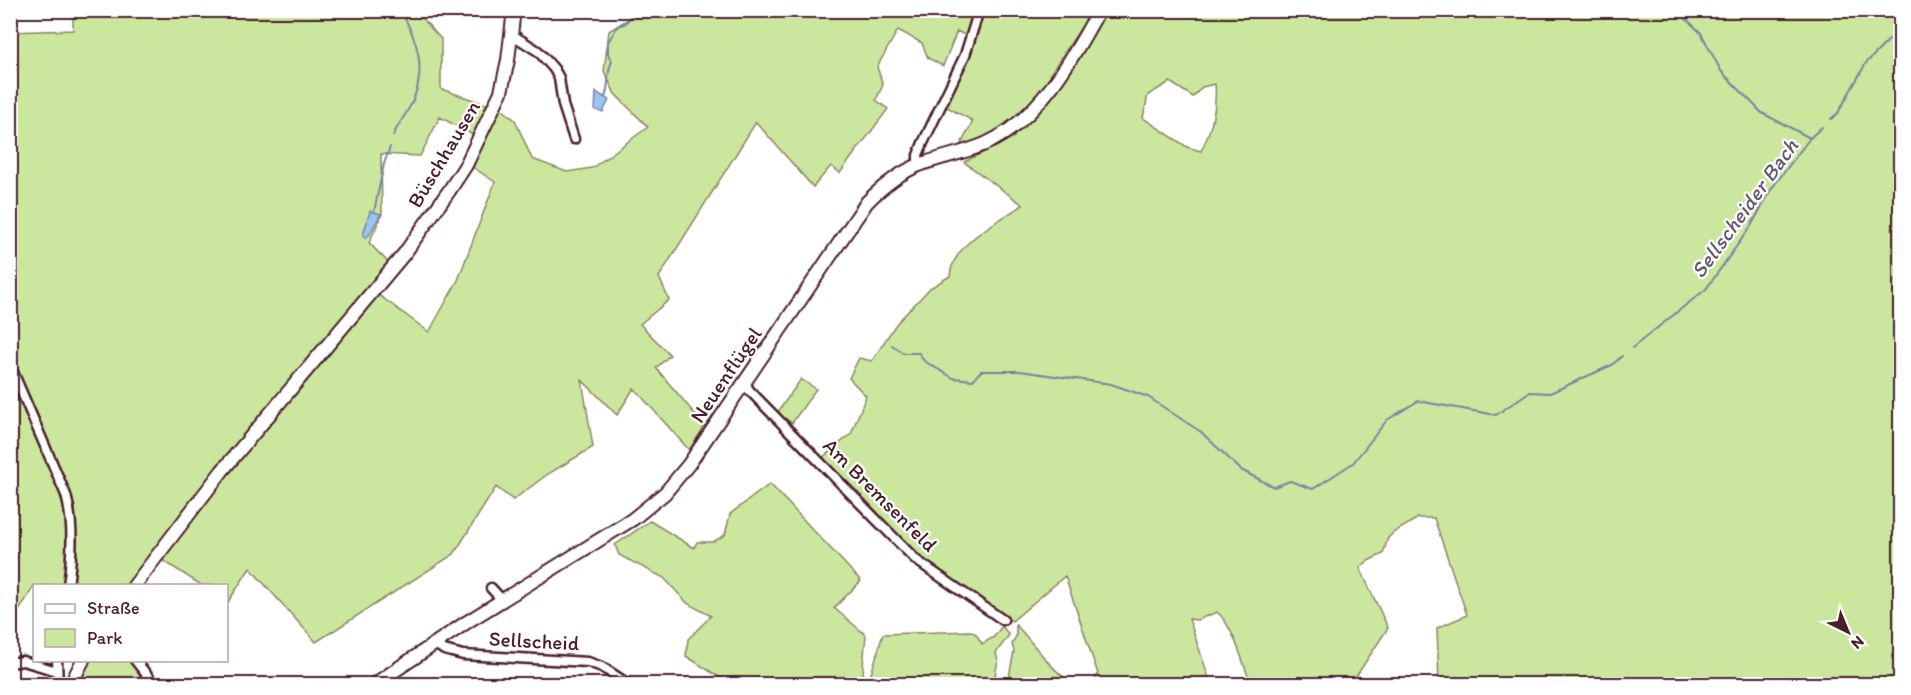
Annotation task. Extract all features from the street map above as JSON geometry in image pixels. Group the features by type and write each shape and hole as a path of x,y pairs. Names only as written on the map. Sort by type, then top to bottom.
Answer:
{"main road":[{"name":"Büschhausen","path":"135,584 222,471 404,254 466,165 505,81 514,10"},
{"name":"Neuenflügel","path":"375,684 434,643 615,530 658,499 689,464 861,209 893,179 918,165 997,138 1014,128 1064,67 1099,10"},
{"path":"71,684 81,662"}],"street":[{"path":"918,165 918,155 965,55 979,10"},
{"path":"511,34 538,51 554,69 559,78 563,105 574,139"},
{"path":"10,365 66,495 72,535 68,584"},
{"name":"Am Bremsenfeld","path":"745,382 749,390 916,560 1003,620"},
{"path":"492,588 502,600"},
{"name":"Sellscheid","path":"434,643 444,650 463,655 588,662 602,667 628,684"},
{"path":"10,663 23,661 57,671"},
{"path":"57,662 58,684"},
{"path":"137,662 154,684"}],"green space":[{"path":"73,11 423,11 421,17 441,39 441,89 503,110 515,120 532,159 567,172 592,168 648,127 615,94 604,71 609,31 641,11 1092,11 1050,74 1060,81 1105,11 1900,11 1900,684 1439,684 1437,628 1467,615 1434,518 1418,518 1393,533 1388,538 1383,554 1368,561 1360,568 1388,628 1351,684 1251,684 1233,636 1217,612 1197,620 1189,619 1211,684 1085,684 1094,681 1098,674 1065,576 1012,621 918,557 865,499 822,458 851,434 866,396 849,378 859,358 872,361 896,324 930,288 950,276 953,264 967,244 989,226 1023,205 964,162 1014,137 1004,126 981,139 960,146 973,121 943,105 970,38 957,31 943,66 928,58 922,43 898,30 877,67 883,85 876,100 888,109 840,173 831,166 813,187 756,122 659,277 669,300 640,324 670,355 656,368 705,426 689,450 634,388 617,415 582,380 593,447 548,474 513,500 496,487 454,554 316,642 250,568 228,602 228,584 199,584 159,558 376,293 429,332 458,280 495,182 471,166 483,145 475,136 440,117 420,156 381,154 382,214 369,243 390,264 131,584 72,584 77,543 75,507 11,354 10,32 73,30","holes":["1170,82 1193,97 1202,87 1215,84 1213,119 1201,151 1187,147 1143,118 1148,95"]},
{"path":"10,375 63,496 67,540 65,584 33,584 11,624"},
{"path":"801,379 816,389 792,423 777,413"},
{"path":"770,484 861,581 834,608 866,635 864,684 787,684 775,678 771,684 730,684 686,656 688,639 711,616 687,603 664,578 619,555 615,545 650,521 694,548 697,542 713,542 725,535 730,514"},
{"path":"1016,625 1050,664 1073,684 1003,684 1009,677"},
{"path":"1002,626 1009,635 996,653 998,661 995,675 998,677 996,683 868,684 883,634 971,631 976,634 982,644 994,637"},
{"path":"87,662 130,662 149,684 76,684"}],"water":[{"path":"596,92 609,100 603,112 595,110"},
{"path":"370,211 381,214 365,238 363,235"}],"waterway":[{"path":"393,136 411,105 417,88 420,65 415,42 400,10"},
{"path":"605,97 612,61 608,54 608,42 618,26 626,23 635,10"},
{"path":"1677,10 1701,33 1721,71 1762,113 1810,138"},
{"name":"Sellscheider Bach","path":"1831,119 1838,113 1866,63 1890,39"},
{"name":"Sellscheider Bach","path":"1632,348 1706,289 1751,226 1772,188 1810,138 1822,127"},
{"path":"374,212 390,147"},
{"name":"Sellscheider Bach","path":"892,345 903,353 919,353 924,361 953,378 973,380 981,371 1020,371 1111,384 1148,397 1201,432 1241,470 1274,487 1290,481 1313,489 1353,463 1387,420 1418,401 1496,415 1529,392 1550,393 1612,365 1622,356"}]}
